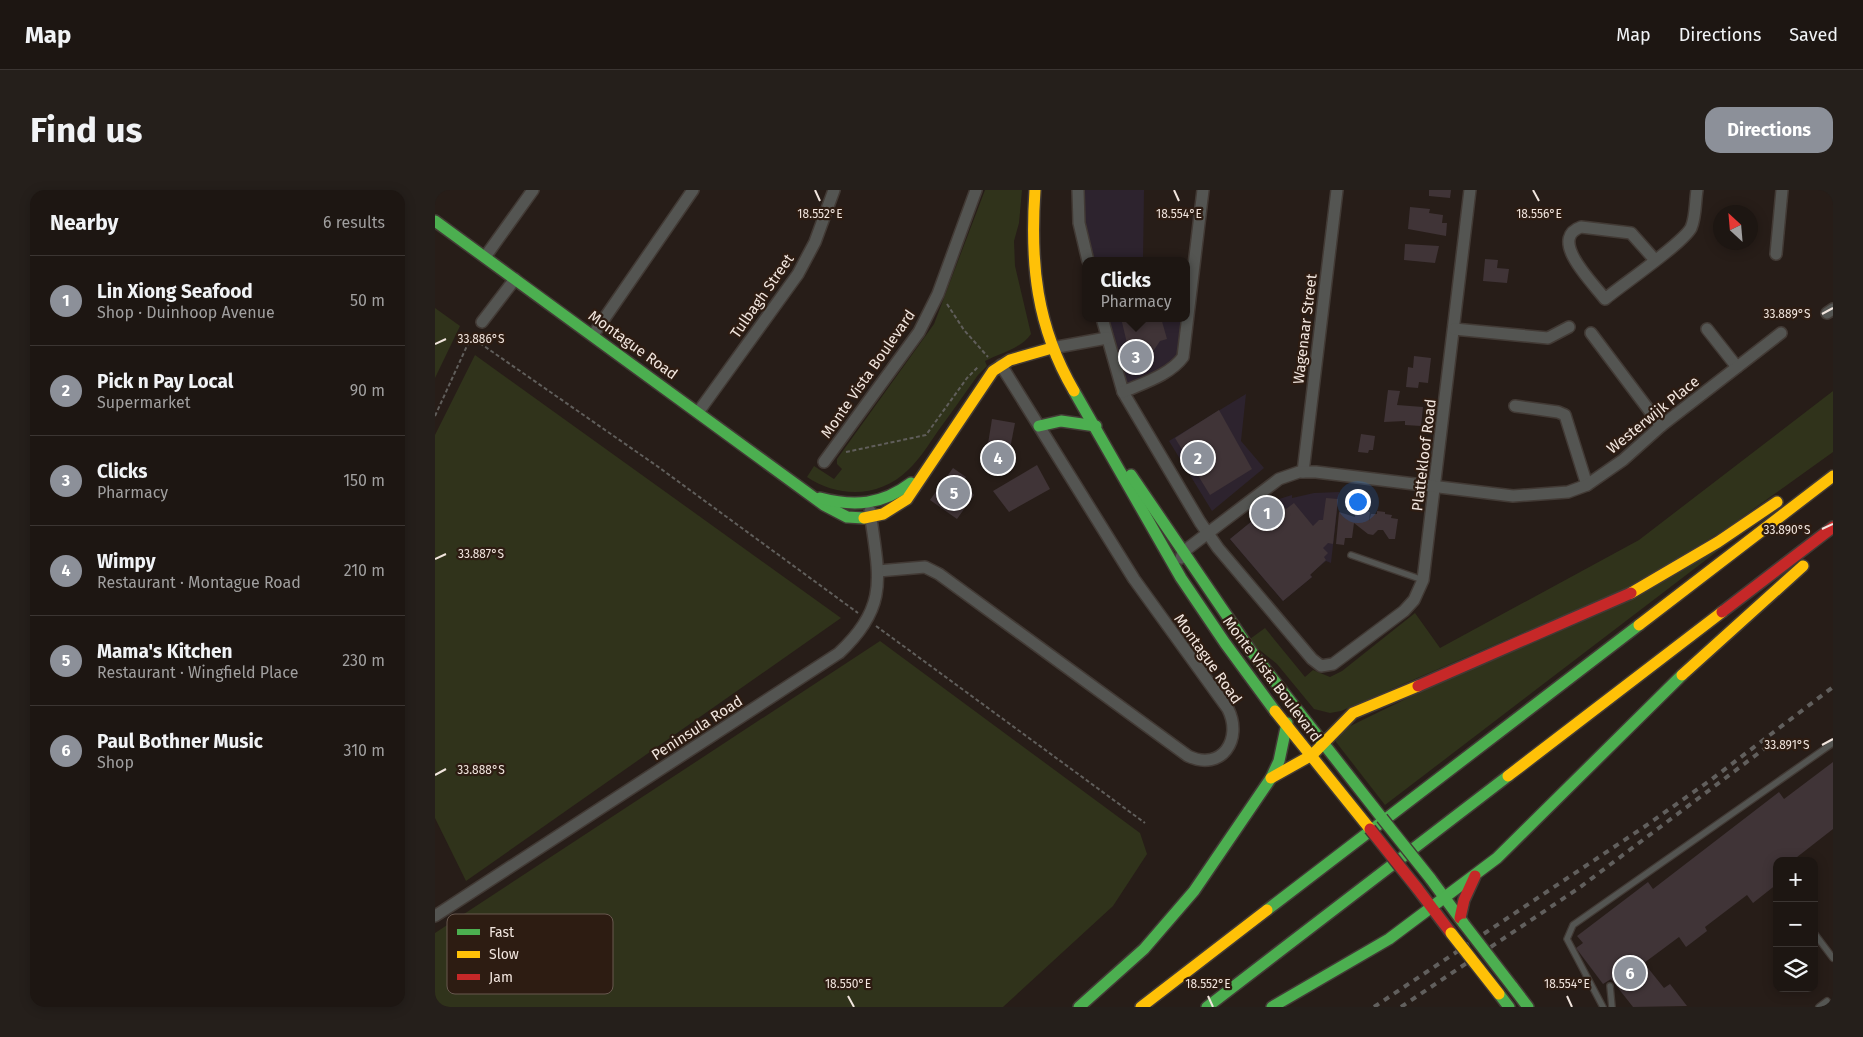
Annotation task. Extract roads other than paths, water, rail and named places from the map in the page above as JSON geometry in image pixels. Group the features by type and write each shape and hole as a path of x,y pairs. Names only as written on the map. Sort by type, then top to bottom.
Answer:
{"main road":[{"name":"Monte Vista Boulevard","path":"1035,190 1034,272 1046,332 1052,348 1128,488 1181,578 1237,659 1509,1007"},
{"name":"Montague Road","path":"435,221 699,411 813,495 832,512 852,518 871,518"},
{"path":"871,518 893,510 907,499 918,486 927,468 986,380 1001,365 1009,360 1052,348"},
{"path":"1039,426 1061,421 1096,426"},
{"name":"Monte Vista Boulevard","path":"1111,454 1137,482 1251,652 1430,878 1528,1007"},
{"path":"1801,486 1833,463"},
{"path":"869,504 896,494 927,468"},
{"path":"1141,1007 1833,476"},
{"name":"Montague Road","path":"813,495 842,504 869,504"},
{"path":"1271,778 1311,756 1325,744 1338,725 1353,713 1622,599 1718,542 1784,497"},
{"path":"1207,1007 1833,527"},
{"path":"1273,1007 1389,939 1497,858 1667,688 1833,538"},
{"path":"1079,1007 1143,949 1194,891 1271,778 1279,761 1287,723"},
{"path":"1462,921 1464,900 1475,876"}],"street":[{"path":"485,257 533,190"},
{"path":"593,335 693,190"},
{"name":"Tulbagh Street","path":"699,411 798,274 815,242 834,190"},
{"name":"Monte Vista Boulevard","path":"824,462 919,332 938,294 977,190"},
{"path":"1078,190 1079,223 1087,257"},
{"path":"1190,299 1203,190"},
{"name":"Wagenaar Street","path":"1303,472 1337,190"},
{"name":"Plattekloof Road","path":"1208,534 1315,662 1321,666 1333,664 1404,611 1414,600 1423,580 1470,190"},
{"path":"1655,260 1636,237 1626,232 1581,227 1575,230 1568,240 1569,253 1605,298 1655,260 1691,228 1697,190"},
{"path":"1776,254 1782,190"},
{"path":"482,322 515,278"},
{"path":"1103,322 1123,392 1208,534"},
{"path":"1123,392 1177,365 1183,357 1187,322"},
{"path":"1454,329 1548,338 1569,327"},
{"path":"1707,329 1737,367"},
{"path":"1591,333 1661,426"},
{"name":"Westerwijk Place","path":"1303,472 1513,496 1554,494 1587,485 1623,460 1661,426 1781,333"},
{"path":"1052,348 1107,338"},
{"name":"Montague Road","path":"878,571 915,567 933,570 1188,756 1199,761 1214,759 1221,755 1228,747 1234,730 1233,719 1134,579 1001,365"},
{"path":"1515,406 1558,412 1565,415 1587,485"},
{"path":"1181,578 1180,563 1183,552 1274,482 1289,475 1303,472"},
{"name":"Peninsula Road","path":"435,916 839,653 857,636 868,621 875,601 878,571 869,504"}],"lane":[{"path":"1351,555 1423,580"},
{"path":"1603,1007 1567,939 1573,925 1833,743"},
{"path":"1818,938 1833,958"},
{"path":"1610,986 1612,1007"},
{"path":"1819,1007 1827,1001"}],"railway":[{"path":"1374,1007 1644,827 1712,779 1833,687"},
{"path":"1401,1007 1579,888 1764,749"}],"place":[{"name":"Clicks","path":"1136,357"},
{"name":"Wimpy","path":"998,458"},
{"name":"Pick n Pay Local","path":"1198,458"},
{"name":"Mama's Kitchen","path":"954,493"},
{"name":"Lin Xiong Seafood","path":"1267,513"},
{"name":"Paul Bothner Music","path":"1630,973"}]}
